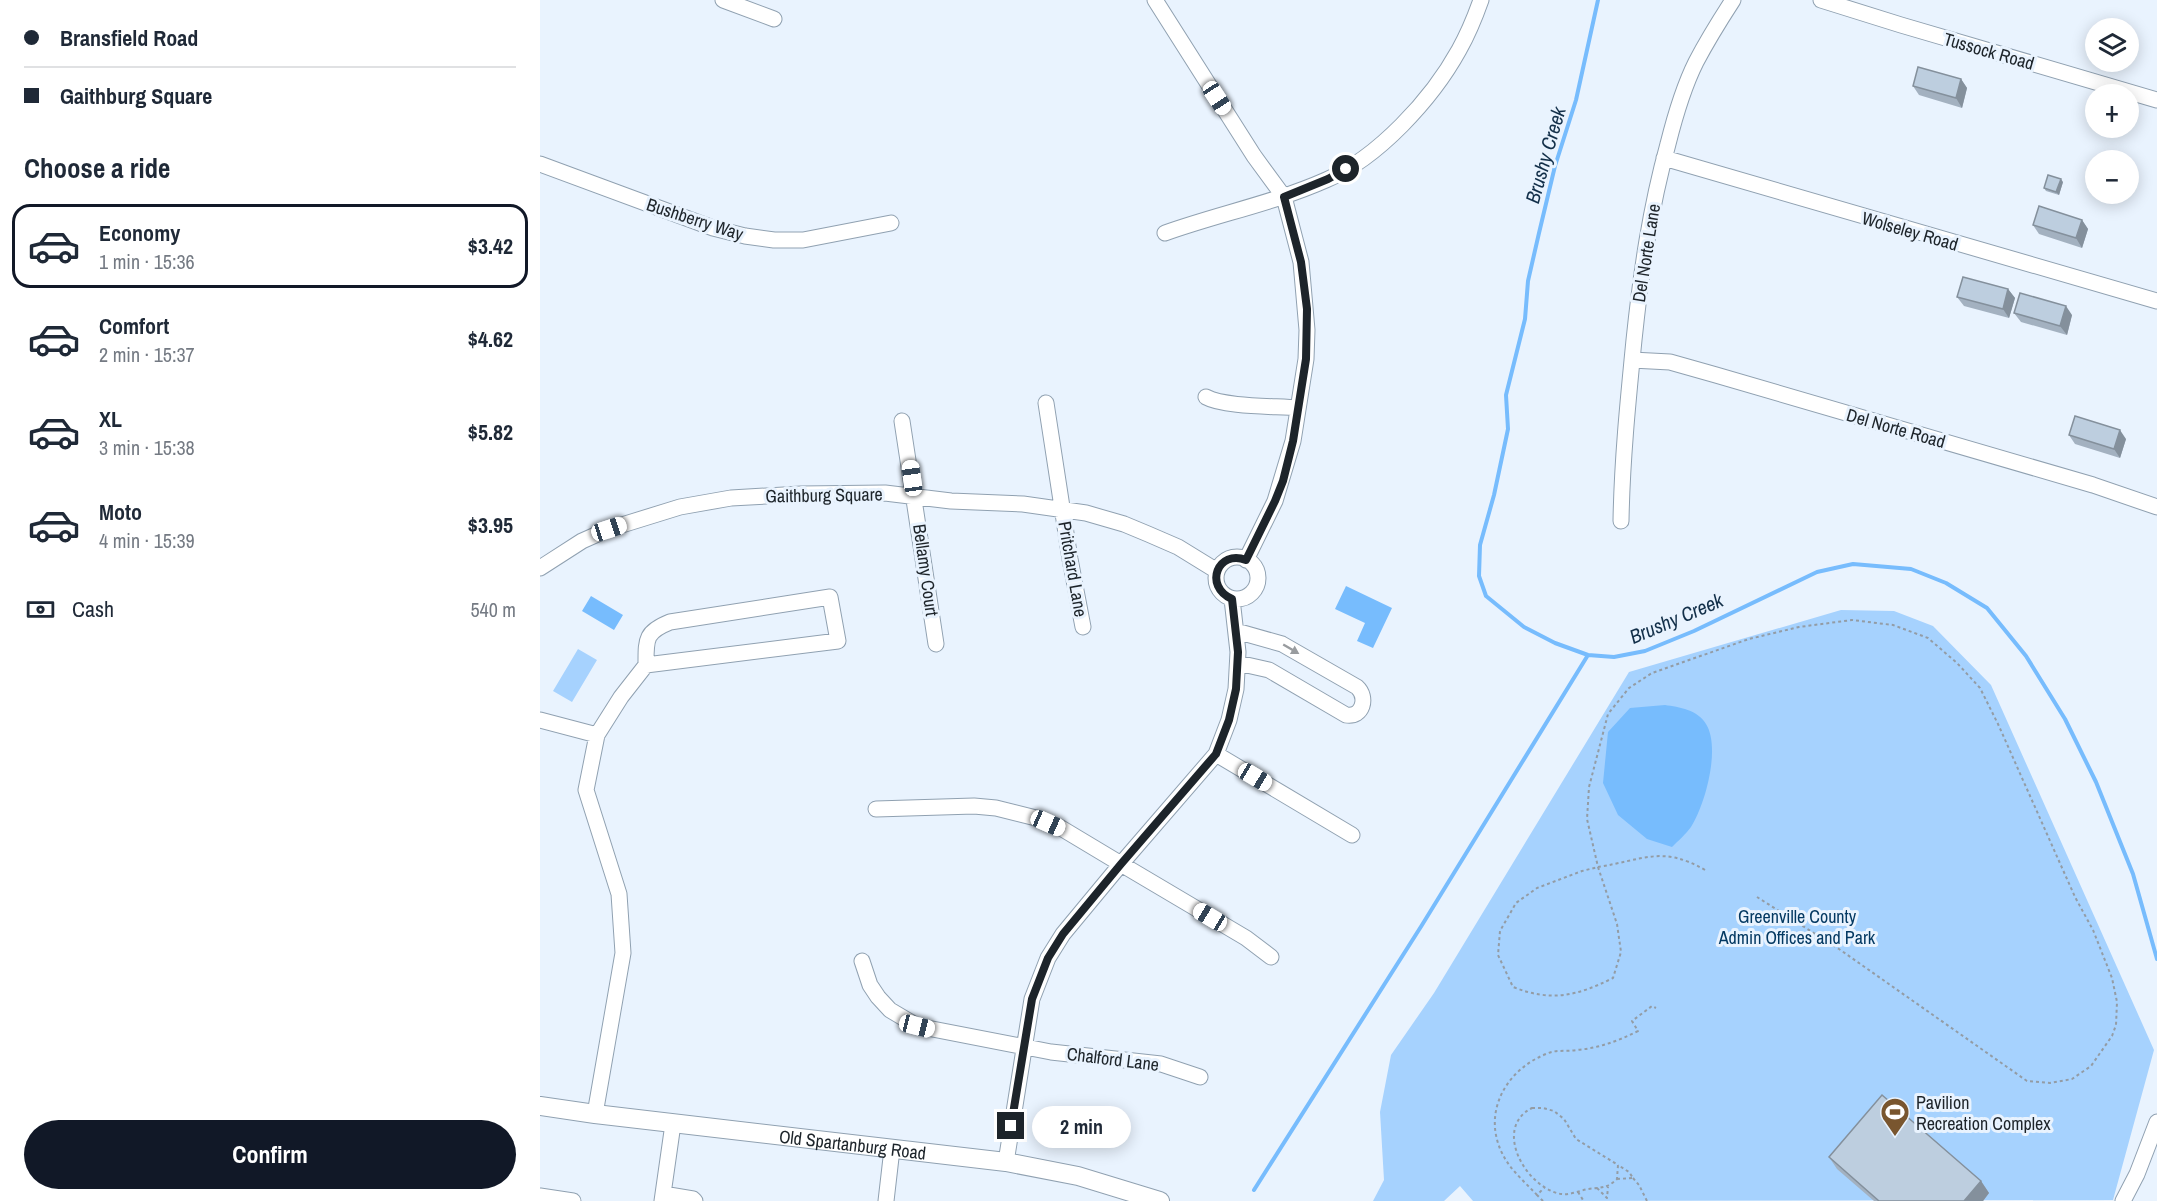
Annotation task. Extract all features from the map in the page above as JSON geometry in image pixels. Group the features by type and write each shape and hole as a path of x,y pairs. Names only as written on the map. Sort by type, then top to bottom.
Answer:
{"main road":[{"name":"Old Spartanburg Road","path":"540,1106 673,1124 1006,1162 1082,1178 1160,1201"}],"street":[{"path":"723,0 774,19"},
{"path":"1155,0 1254,156 1284,197 1301,262 1307,309 1306,359 1293,441 1283,481 1246,560"},
{"path":"1164,233 1284,197 1328,179 1368,154 1403,123 1445,73 1459,51 1482,0"},
{"name":"Del Norte Lane","path":"1621,521 1622,477 1632,360 1642,264 1650,215 1674,121 1695,64 1733,0"},
{"name":"Tussock Road","path":"1821,0 1901,26 2157,100"},
{"name":"Wolseley Road","path":"1664,158 2157,302"},
{"name":"Bushberry Way","path":"540,164 713,228 745,236 774,240 803,240 891,223"},
{"name":"Del Norte Road","path":"1632,360 1670,362 2093,485 2157,507"},
{"path":"1206,397 1231,404 1298,408"},
{"name":"Pritchard Lane","path":"1046,403 1083,627"},
{"name":"Bellamy Court","path":"902,422 936,644"},
{"name":"Gaithburg Square","path":"540,568 582,541 609,529 680,507 711,501 801,494 885,493 951,501 1023,504 1086,513 1124,524 1178,548 1217,571"},
{"path":"1229,559 1246,560 1252,564 1258,576 1255,589 1245,598 1232,599 1220,591 1216,578 1217,571 1229,559"},
{"path":"594,1114 623,953 619,894 586,790 597,735 621,697 646,665 646,640 655,627 670,621 830,597 838,641 646,665"},
{"path":"1006,1162 1032,999 1048,958 1063,934 1216,754 1233,705 1236,689 1238,663 1232,599"},
{"path":"1236,631 1282,644 1357,687 1362,691 1364,698 1362,706 1358,714 1353,717 1346,716 1269,670 1238,663"},
{"path":"540,720 597,735"},
{"path":"1216,754 1352,835"},
{"path":"876,809 974,806 1015,811 1061,828 1246,938 1271,957"},
{"name":"Chalford Lane","path":"862,961 870,985 878,998 890,1010 906,1021 932,1030 1051,1052 1161,1064 1200,1077"},
{"path":"2123,1201 2137,1174 2157,1122"},
{"path":"673,1124 662,1197 695,1201"},
{"path":"886,1201 892,1149"},
{"path":"540,1196 573,1201"}],"path":[{"path":"1705,870 1690,862 1659,855 1598,867 1582,871 1537,888 1516,903 1500,931 1498,955 1513,987 1530,994 1559,996 1588,990 1613,978 1621,952 1617,924 1598,867 1587,819 1589,787 1608,714 1629,688 1652,673 1749,639 1800,627 1852,620 1893,625 1928,638 1957,663 1980,688 1998,724 2075,897 2093,930 2112,978 2117,1002 2116,1025 2112,1036 2091,1066 2072,1080 2050,1083 2027,1081 1839,949 1757,897"},
{"path":"1543,1201 1509,1164 1497,1140 1495,1116 1498,1098 1506,1084 1528,1062 1547,1053 1602,1046 1638,1031 1632,1021 1652,1006 1656,1008"},
{"path":"1633,1178 1617,1179 1608,1187 1563,1194 1544,1187 1523,1167 1517,1153 1513,1132 1516,1122 1523,1113 1532,1108 1554,1111 1564,1119 1576,1139 1629,1172 1639,1185 1647,1201"},
{"path":"1617,1179 1618,1165"},
{"path":"1537,1195 1544,1187"},
{"path":"1607,1199 1608,1187"},
{"path":"1597,1188 1607,1199"},
{"path":"1578,1192 1583,1200"}],"green space":[{"name":"Greenville County Admin Offices and Park","path":"1841,610 1894,611 1933,626 1991,685 2154,1050 2113,1200 1473,1201 1460,1186 1444,1201 1373,1201 1384,1180 1380,1112 1391,1055 1434,993 1629,672"},
{"path":"578,649 597,660 572,702 553,691"}],"shaded area":[{"path":"1346,586 1392,608 1373,648 1357,641 1365,623 1335,609"},
{"path":"591,596 623,615 614,630 582,611"},
{"path":"1665,705 1688,710 1703,719 1710,734 1712,747 1712,761 1701,805 1691,827 1672,847 1647,839 1618,815 1603,783 1608,732 1630,708"}],"building":[{"path":"1918,67 1961,79 1956,98 1913,86"},
{"path":"2048,175 2061,179 2056,192 2044,188"},
{"path":"2039,206 2082,220 2076,238 2033,225"},
{"path":"1963,277 2008,289 2003,309 1957,297"},
{"path":"2020,293 2066,306 2060,326 2014,313"},
{"path":"2075,416 2120,430 2114,449 2069,435"},
{"name":"Pavilion Recreation Complex","path":"1882,1095 1981,1181 1964,1201 1879,1201 1829,1157"}],"waterway":[{"name":"Brushy Creek","path":"1598,0 1576,100 1555,166 1539,233 1528,281 1525,319 1506,395 1508,429 1494,495 1480,545 1479,576 1486,596 1524,627 1555,643 1588,655 1614,657 1645,651 1694,631 1817,572 1853,564 1911,569 1946,583 1987,608 2026,656 2065,719 2096,782 2133,874 2157,959"},
{"path":"1254,1190 1422,925 1588,655"}],"place":[{"name":"Pavilion Recreation Complex","path":"1895,1138"}],"route":[{"path":"1011,1126 1032,999 1048,958 1063,934 1216,754 1229,720 1236,689 1238,652 1232,599 1220,591 1217,585 1217,571 1229,559 1246,560 1275,501 1283,481 1293,441 1306,359 1307,309 1301,262 1284,197 1346,169"}]}
